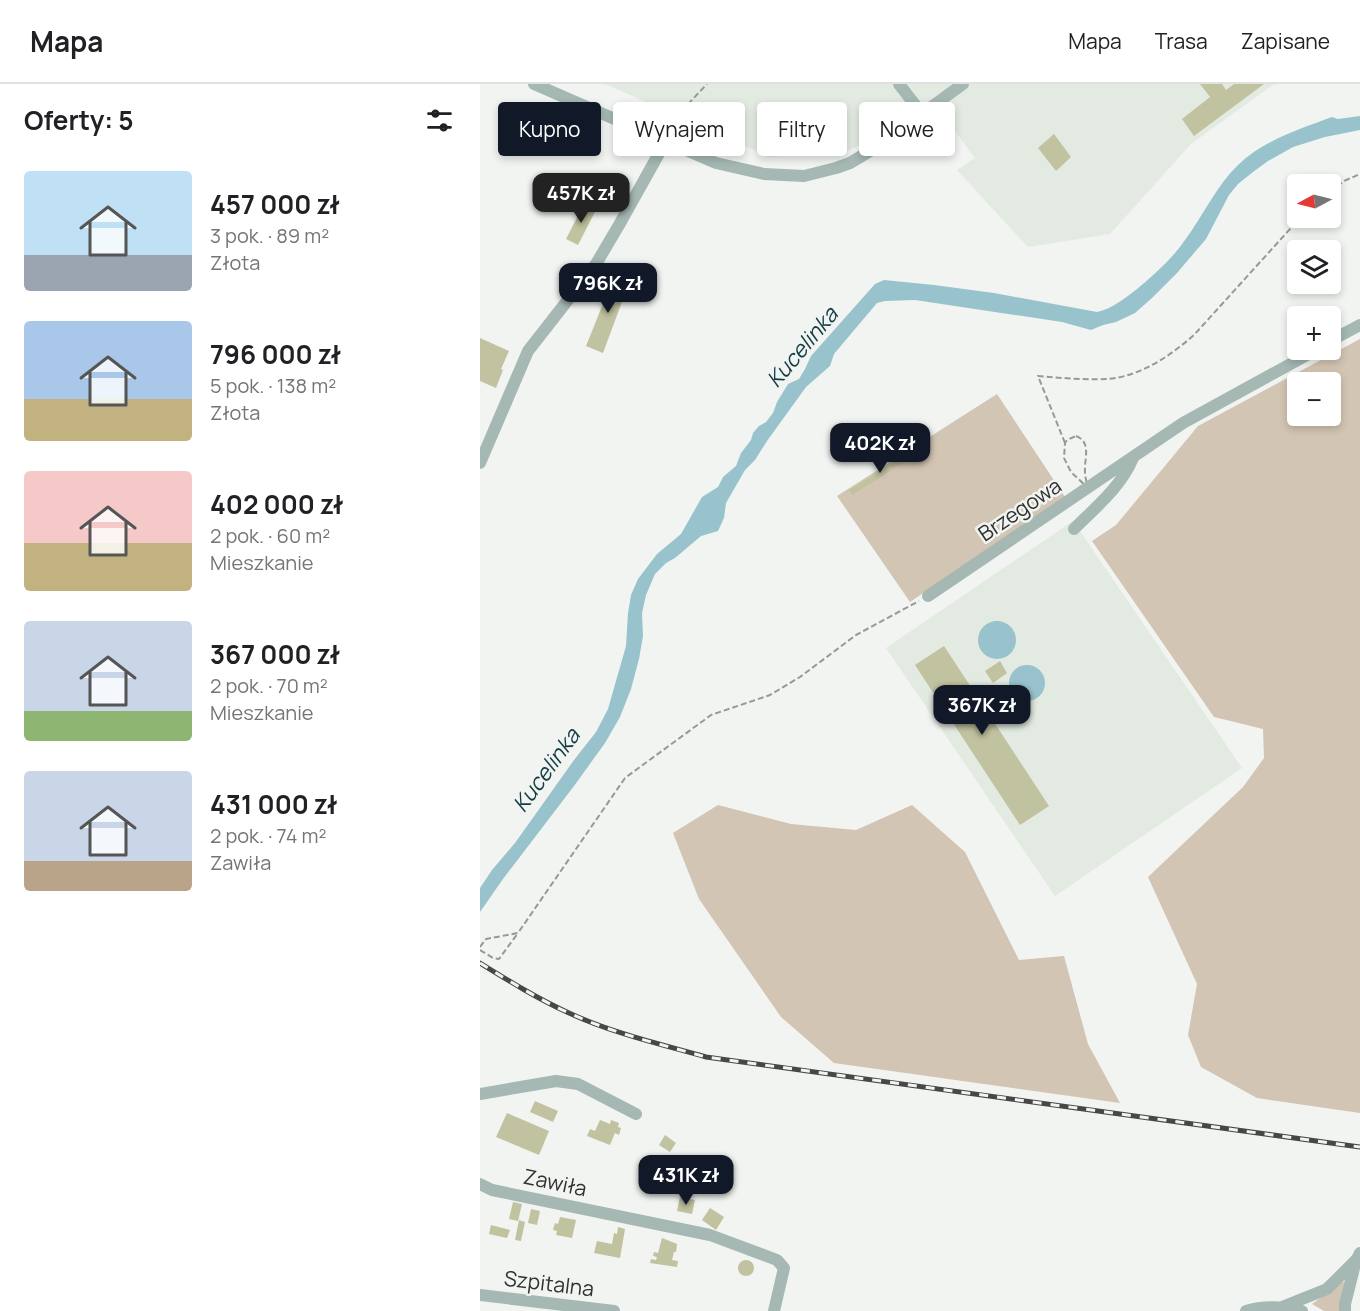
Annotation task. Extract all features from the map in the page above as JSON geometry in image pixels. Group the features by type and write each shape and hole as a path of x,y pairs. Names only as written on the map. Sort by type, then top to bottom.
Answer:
{"street":[{"path":"534,84 613,118"},
{"path":"899,84 913,102"},
{"path":"938,102 963,84"},
{"path":"480,463 528,351 596,264 658,156"},
{"path":"700,156 716,163 764,174 804,176 836,168 862,156"},
{"path":"1341,335 1360,325"},
{"name":"Brzegowa","path":"928,596 1183,423 1298,360"},
{"name":"Brzegowa","path":"1074,529 1113,491 1128,470 1133,457"},
{"path":"480,1094 556,1081 567,1082 578,1084 636,1114"},
{"name":"Zawiła","path":"480,1184 492,1190 710,1235 777,1260 784,1268 774,1311"},
{"path":"1282,1307 1327,1289 1358,1256"},
{"path":"1345,1311 1358,1256"},
{"name":"Szpitalna","path":"480,1295 574,1309 614,1311"},
{"path":"1246,1311 1255,1308 1282,1307 1302,1311"}],"path":[{"path":"690,102 707,84"},
{"path":"1341,183 1360,174"},
{"path":"1088,488 1071,472 1064,458 1065,444 1038,376 1110,379 1129,375 1175,352 1194,335 1291,228"},
{"path":"1065,444 1067,440 1076,436 1082,438 1086,443 1085,474 1088,488"},
{"path":"518,933 486,939 480,949 493,958 499,958 518,933 625,778 711,715 770,695 800,677 856,635 928,596"}],"shaded area":[{"path":"605,84 1274,84 1191,144 1110,234 1028,247 957,170 975,158 955,131 955,102 859,102 859,146 847,151 847,102 757,102 757,151 745,146 745,102 646,102"},
{"path":"1360,339 1360,1113 1257,1098 1201,1067 1188,1035 1197,984 1148,877 1243,787 1264,758 1263,729 1214,717 1092,541 1116,525 1198,426 1287,378 1287,426 1341,426 1341,372 1299,372 1321,360 1341,360 1341,349"},
{"path":"997,394 1065,497 910,602 837,496"},
{"path":"1073,521 1242,768 1055,896 886,648"},
{"path":"718,805 791,824 856,830 912,805 965,852 1019,960 1064,956 1088,1044 1120,1103 834,1063 781,1017 699,899 673,833"},
{"path":"1344,1282 1341,1311 1324,1311 1312,1304"}],"water":[{"path":"1360,116 1360,130 1325,137 1293,147 1268,161 1238,184 1229,195 1206,239 1177,273 1135,313 1116,322 1091,330 1062,322 915,300 877,303 834,354 830,366 806,387 755,460 745,470 726,503 724,518 718,531 701,536 655,574 646,595 642,613 643,636 639,659 620,717 605,743 480,912 480,888 596,732 608,709 626,646 631,595 638,579 657,554 681,534 702,497 718,487 723,477 736,466 753,433 773,413 788,384 799,379 811,356 875,284 884,280 934,285 994,293 1097,312 1103,311 1137,289 1169,260 1192,231 1223,182 1248,156 1283,136 1332,117 1338,119"},
{"path":"997,621 1010,627 1016,640 1010,653 997,659 984,653 978,640 984,627"},
{"path":"1027,665 1040,670 1045,683 1040,696 1027,701 1014,696 1009,683 1014,670"}],"building":[{"path":"1200,84 1222,84 1226,90 1234,84 1264,84 1194,136 1182,119 1210,97"},
{"path":"1054,134 1071,157 1056,171 1038,148"},
{"path":"585,202 597,208 578,245 566,239"},
{"path":"615,274 630,280 603,353 586,346"},
{"path":"480,338 509,351 496,388 480,381"},
{"path":"909,453 912,457 852,495 849,490"},
{"path":"944,646 1049,806 1020,825 915,665"},
{"path":"1000,661 1007,673 993,683 985,671"},
{"path":"535,1101 558,1111 553,1122 530,1112"},
{"path":"507,1113 549,1131 539,1155 496,1137"},
{"path":"600,1120 610,1124 611,1120 619,1123 618,1127 621,1128 619,1135 615,1133 610,1145 587,1136 590,1129 595,1131"},
{"path":"665,1135 676,1143 670,1152 659,1145"},
{"path":"680,1197 695,1200 692,1214 677,1211"},
{"path":"513,1202 522,1204 518,1221 509,1219"},
{"path":"710,1208 724,1217 716,1230 702,1220"},
{"path":"531,1209 540,1211 537,1225 528,1223"},
{"path":"560,1217 576,1220 572,1238 556,1235 557,1231 553,1230"},
{"path":"519,1220 525,1222 521,1241 515,1240"},
{"path":"491,1225 510,1230 507,1238 489,1234"},
{"path":"618,1227 625,1229 620,1258 594,1253 597,1241 612,1244"},
{"path":"662,1238 677,1244 672,1260 678,1261 677,1267 650,1263 651,1259 656,1260 657,1257 653,1256 654,1252 658,1253"},
{"path":"746,1260 752,1262 754,1268 752,1274 746,1276 740,1274 738,1268 740,1262"}],"railway":[{"path":"480,963 557,1008 585,1020 636,1038 706,1057 1360,1147"}],"water label":[{"name":"Kucelinka","path":"802,347"},
{"name":"Kucelinka","path":"546,770"}]}
